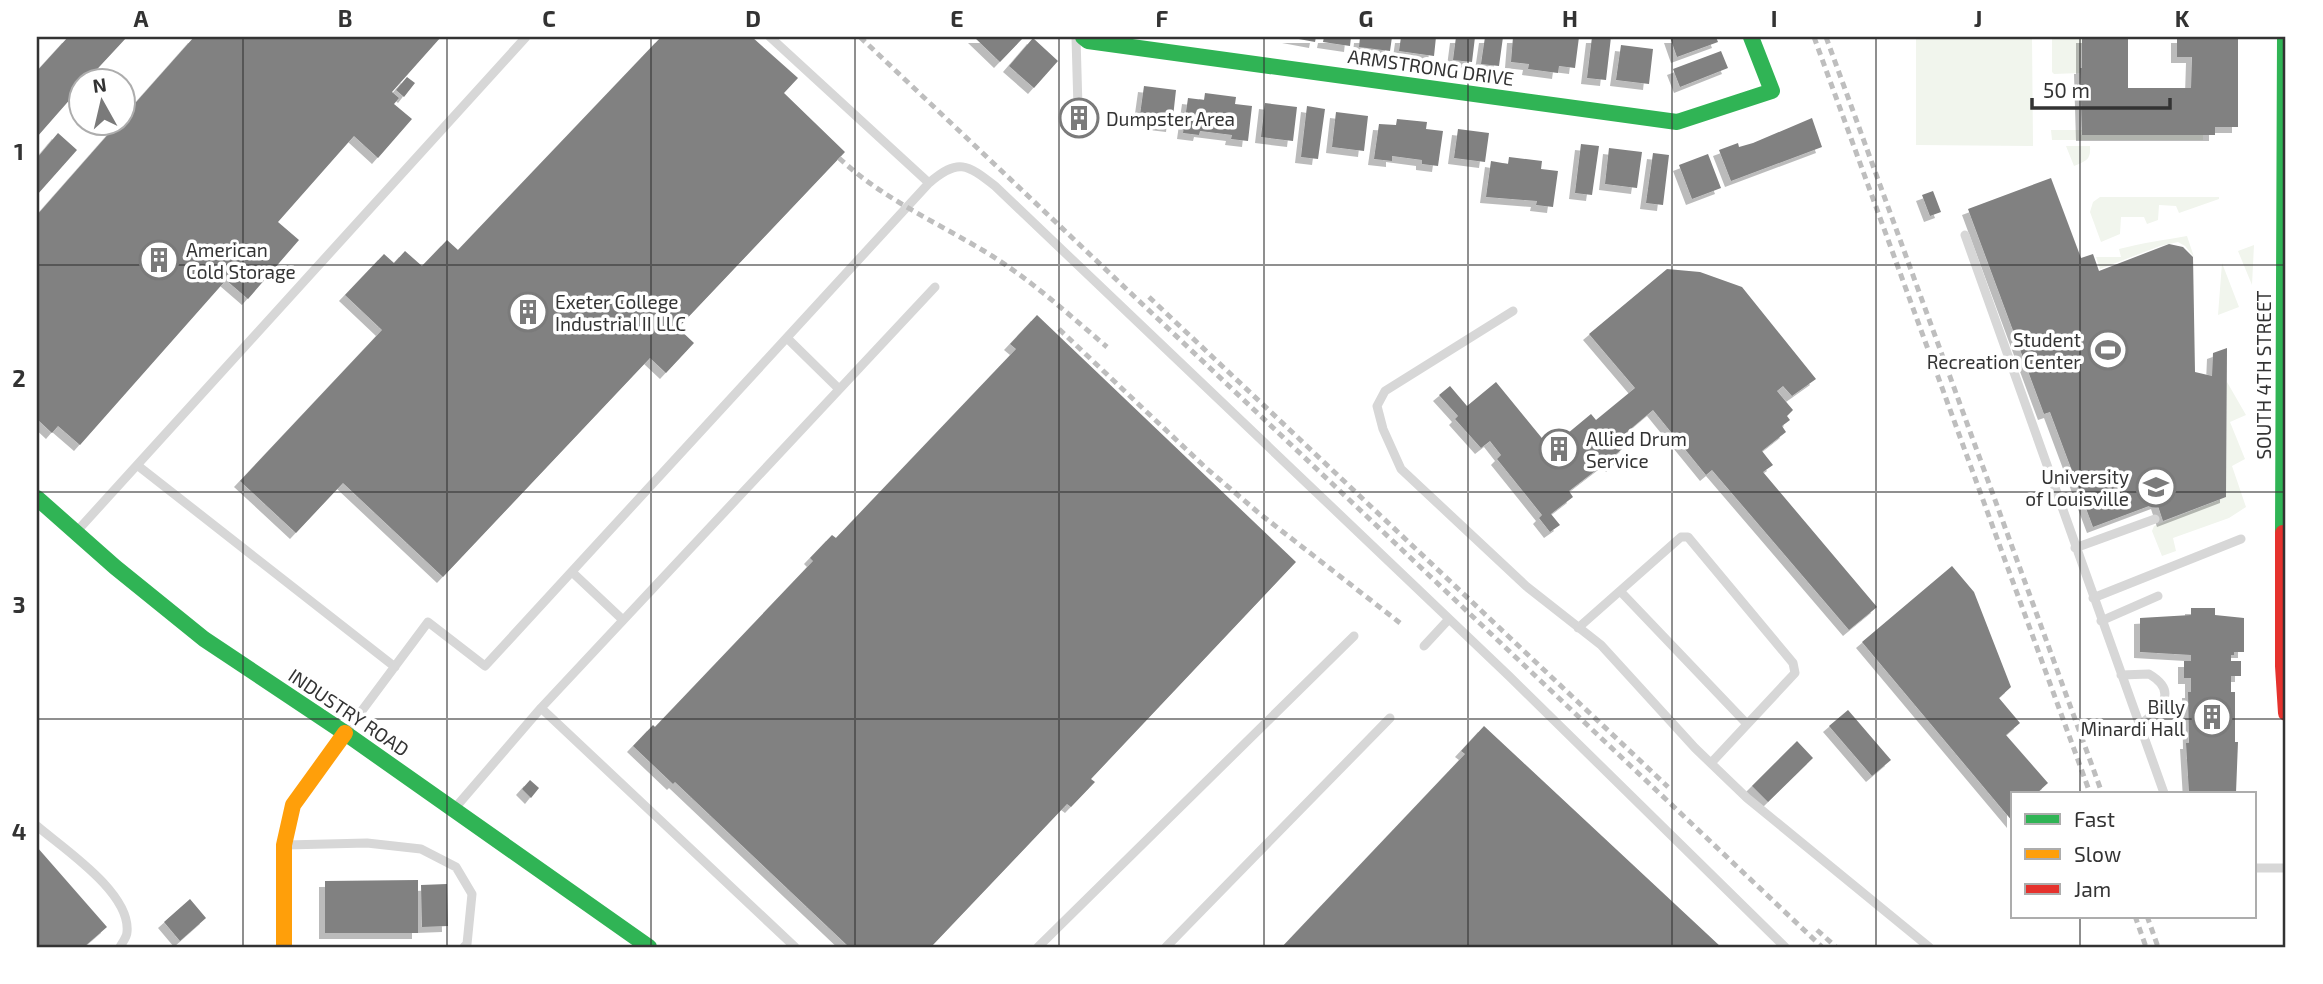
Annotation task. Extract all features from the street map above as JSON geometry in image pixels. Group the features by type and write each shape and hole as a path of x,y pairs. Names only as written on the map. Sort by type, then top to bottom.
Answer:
{"main road":[{"name":"ARMSTRONG DRIVE","path":"1083,37 1088,41 1677,122 1772,91 1751,37"},
{"name":"SOUTH 4TH STREET","path":"2285,37 2283,666 2286,713"},
{"name":"INDUSTRY ROAD","path":"37,498 204,639 345,733 649,947"},
{"path":"284,947 284,845 293,804 345,733"}],"lane":[{"path":"76,532 526,37"},
{"path":"770,37 929,183"},
{"path":"1076,37 1078,108"},
{"path":"345,733 428,622 485,666 929,183 946,168 968,168 995,186 1449,619 1785,947"},
{"path":"1965,235 2164,792"},
{"path":"454,810 541,708 935,287"},
{"path":"1513,311 1385,391 1377,406 1383,429 1401,469 1526,586 1601,645 1695,748 1747,798 1929,947"},
{"path":"787,338 839,389"},
{"path":"137,465 395,667"},
{"path":"2075,548 2155,519"},
{"path":"1578,628 1681,537 1688,537 1793,663 1795,673 1711,763"},
{"path":"2093,598 2241,539"},
{"path":"572,572 623,620"},
{"path":"1620,591 1747,724"},
{"path":"2101,621 2158,596"},
{"path":"1424,646 1449,619"},
{"path":"1038,947 1354,636"},
{"path":"2121,676 2149,674 2162,685 2164,704 2139,726"},
{"path":"541,708 795,947"},
{"path":"1166,947 1390,719"},
{"path":"37,826 109,888 122,905 127,933 120,947"},
{"path":"284,845 367,844 421,849 456,867 472,894 467,944 464,947"},
{"path":"2256,868 2286,868"}],"shaded area":[{"path":"1916,37 2032,37 2033,146 1916,145"},
{"path":"2052,37 2082,37 2080,73 2052,72"},
{"path":"2051,130 2082,130 2082,135 2203,135 2203,140 2052,140"},
{"path":"2066,146 2090,146 2089,157 2074,166"},
{"path":"2100,197 2219,199 2179,213 2176,206 2159,205 2158,220 2147,224 2144,217 2121,217 2120,234 2101,242 2090,212 2093,202"},
{"path":"2187,236 2194,257 2178,242 2160,246 2100,269 2096,257 2121,257 2119,249"},
{"path":"2254,245 2252,285 2238,251"},
{"path":"2222,263 2239,307 2218,315"},
{"path":"2227,382 2246,415 2230,422 2245,459 2232,466 2246,507 2229,518 2173,538 2176,551 2162,556 2152,531 2154,526 2226,497"}],"building":[{"path":"68,37 127,37 100,66 66,66 66,104 37,137 37,71"},
{"name":"American Cold Storage","path":"194,37 441,37 392,92 399,98 394,104 412,119 378,158 354,136 278,222 299,240 248,299 226,280 80,445 58,426 52,433 37,419 37,215 107,136 136,136 136,102"},
{"name":"Exeter College Industrial II LLC","path":"661,37 752,37 798,78 784,93 845,152 678,328 694,343 666,373 650,358 443,577 343,483 296,533 240,481 382,330 345,295 384,254 394,263 405,251 422,266 447,240 458,250"},
{"path":"974,37 1024,37 1000,62"},
{"path":"1288,37 1316,37 1315,42"},
{"path":"1324,37 1351,37 1350,46 1323,42"},
{"path":"1360,37 1392,37 1390,51 1359,47"},
{"path":"1401,37 1436,37 1434,56 1399,51"},
{"path":"1456,37 1475,37 1472,62 1453,60"},
{"path":"1485,37 1503,37 1499,66 1481,64"},
{"path":"1513,37 1579,37 1575,68 1559,66 1558,73 1528,69 1529,64 1511,62"},
{"path":"1592,37 1611,37 1606,80 1587,78"},
{"path":"1670,37 1716,37 1718,42 1677,57"},
{"path":"2082,37 2128,37 2128,88 2191,88 2192,57 2177,57 2177,37 2238,37 2238,127 2215,127 2215,135 2082,135"},
{"path":"1033,38 1058,61 1034,88 1009,66"},
{"path":"1621,45 1653,49 1649,84 1616,80"},
{"path":"1721,51 1728,68 1680,87 1673,69"},
{"path":"407,77 415,83 404,97 396,90"},
{"path":"1144,86 1176,90 1172,126 1139,122"},
{"path":"1205,93 1236,97 1235,104 1252,106 1248,141 1231,139 1232,135 1200,131 1199,135 1183,133 1188,98 1204,100"},
{"path":"1265,103 1297,107 1293,141 1261,137"},
{"path":"1307,106 1325,109 1318,159 1301,157"},
{"path":"1336,112 1368,116 1364,151 1332,147"},
{"name":"Dumpster Area","path":"1067,114 1090,114 1090,121 1067,122"},
{"path":"1812,118 1822,147 1731,181 1719,150 1738,143 1739,147 1753,143"},
{"path":"1397,119 1427,122 1426,129 1443,131 1438,166 1422,164 1422,160 1392,156 1392,161 1374,159 1379,124 1396,125"},
{"path":"1458,129 1489,133 1485,162 1454,158"},
{"path":"58,133 77,150 37,195 37,158"},
{"path":"1581,144 1599,146 1592,195 1575,193"},
{"path":"1609,148 1642,152 1637,188 1605,184"},
{"path":"1653,153 1669,155 1663,205 1646,203"},
{"path":"1708,154 1721,188 1692,199 1679,165"},
{"path":"1509,157 1542,161 1541,169 1558,171 1553,207 1536,205 1537,201 1486,197 1491,161 1508,164"},
{"name":"Student Recreation Center","path":"2051,178 2081,258 2093,254 2099,271 2169,244 2183,247 2193,257 2195,372 2212,376 2213,353 2227,348 2226,497 2163,521 2157,503 2093,527 2050,412 2044,414 1968,209"},
{"path":"1933,191 1941,212 1930,216 1922,195"},
{"name":"Allied Drum Service","path":"1667,269 1700,272 1742,287 1816,379 1792,396 1783,386 1777,391 1793,410 1787,416 1790,420 1782,426 1786,432 1762,451 1773,465 1763,472 1877,607 1849,630 1712,470 1706,475 1653,410 1620,438 1626,446 1616,454 1620,459 1612,466 1608,461 1569,491 1573,497 1551,514 1560,525 1550,532 1539,518 1542,515 1497,459 1501,455 1490,441 1481,448 1455,419 1458,416 1439,395 1450,386 1467,406 1496,382 1550,448 1591,414 1596,420 1635,388 1589,334"},
{"path":"1037,315 1296,562 1091,779 1095,782 1071,807 1067,804 931,947 849,947 675,782 673,784 633,746 653,725 655,727 813,561 810,558 832,535 836,538 1016,349 1010,344"},
{"path":"1952,566 1974,592 2011,687 1999,698 2020,723 2006,735 2048,783 2038,792 2011,792 2011,820 1862,642"},
{"name":"Billy Minardi Hall","path":"2191,608 2215,608 2215,615 2244,618 2244,652 2234,652 2234,655 2231,655 2231,661 2241,661 2241,676 2231,676 2231,692 2235,692 2235,742 2238,742 2236,792 2189,792 2186,743 2189,743 2188,692 2191,692 2191,678 2184,678 2184,661 2191,661 2191,655 2140,652 2140,618 2191,615"},
{"path":"1848,710 1891,760 1872,776 1829,726"},
{"path":"1484,726 1721,947 1282,947 1465,754 1461,751"},
{"path":"1797,741 1813,758 1768,802 1752,786"},
{"path":"530,780 539,788 531,798 522,789"},
{"path":"37,847 107,927 84,947 37,947"},
{"path":"418,880 418,933 325,933 325,881"},
{"path":"447,884 448,926 422,927 421,885"},
{"path":"190,899 206,918 180,941 164,922"}],"railway":[{"path":"860,37 1822,947"},
{"path":"1814,37 2090,792"},
{"path":"1826,37 2102,792"},
{"path":"839,158 891,197 1017,273 1107,347"},
{"path":"1149,297 1668,787"},
{"path":"1059,329 1206,468 1260,514 1400,623"},
{"path":"2136,918 2146,947"},
{"path":"2148,918 2158,947"},
{"path":"1817,930 1836,947"}],"traffic: fast":[{"path":"1083,37 1088,41 1677,122 1772,91 1751,37"},
{"path":"2283,533 2285,37"},
{"path":"37,498 115,567 204,639 345,733 649,947"}],"traffic: slow":[{"path":"284,947 284,845 293,805 345,733"}],"traffic: jam":[{"path":"2283,533 2283,666 2286,713"}],"place":[{"name":"Dumpster Area","path":"1079,118"},
{"name":"American Cold Storage","path":"159,260"},
{"name":"Exeter College Industrial II LLC","path":"528,312"},
{"name":"Student Recreation Center","path":"2108,350"},
{"name":"Allied Drum Service","path":"1559,449"},
{"name":"University of Louisville","path":"2156,487"},
{"name":"Billy Minardi Hall","path":"2212,717"}]}
